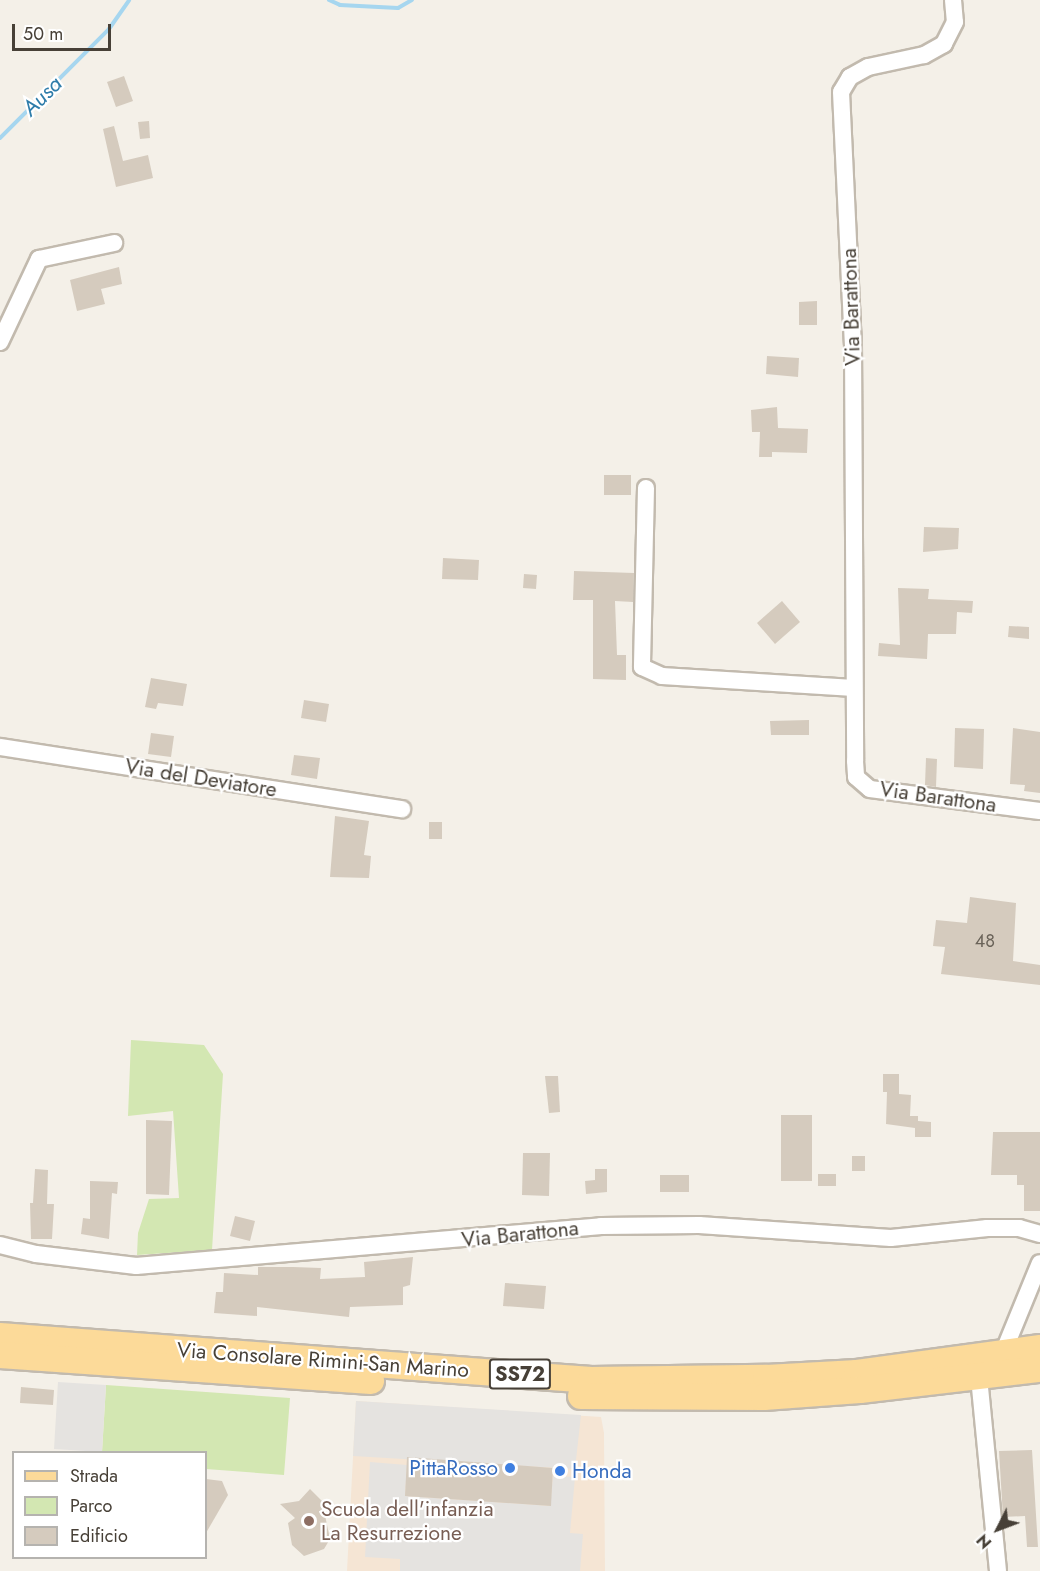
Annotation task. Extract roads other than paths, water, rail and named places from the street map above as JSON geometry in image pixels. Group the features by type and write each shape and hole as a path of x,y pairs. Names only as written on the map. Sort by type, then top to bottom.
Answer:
{"main road":[{"name":"Via Consolare Rimini-San Marino","path":"0,1336 591,1380 834,1374 1040,1348"},
{"name":"Via Consolare Rimini-San Marino","path":"0,1355 660,1399 861,1390 1040,1369"}],"street":[{"name":"Via Barattona","path":"953,0 955,22 944,44 924,55 868,67 850,77 841,92 853,345 856,777 870,789 1040,811"},
{"path":"0,342 39,259 114,243"},
{"path":"646,488 642,667 662,676 854,688"},
{"name":"Via del Deviatore","path":"0,747 402,809"},
{"name":"Via Barattona","path":"0,1245 36,1254 136,1266 601,1226 699,1225 891,1238 987,1228 1019,1228 1040,1234"},
{"path":"998,1571 978,1377 1003,1353 1040,1263"}],"waterway":[{"name":"Ausa","path":"0,138 109,29 129,0"},
{"name":"Ausa","path":"329,0 340,5 398,8 412,0"}],"place":[{"name":"PittaRosso","path":"510,1468"},
{"name":"Honda","path":"560,1471"},
{"name":"Scuola dell'infanzia La Resurrezione","path":"309,1521"}]}
